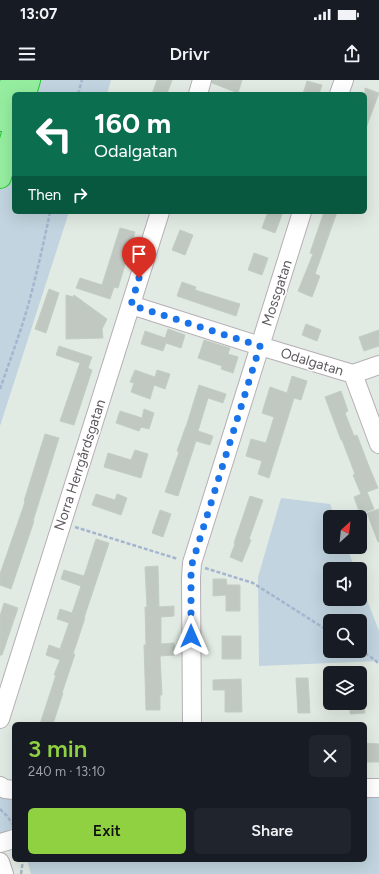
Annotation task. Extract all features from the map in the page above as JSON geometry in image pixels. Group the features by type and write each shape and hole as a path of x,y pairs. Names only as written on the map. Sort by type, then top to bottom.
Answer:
{"highway":[{"path":"0,120 12,80"},
{"path":"26,92 29,80"},
{"path":"0,177 12,137"}],"street":[{"path":"199,92 202,80"},
{"path":"340,92 344,80"},
{"name":"Norra Herrgårdsgatan","path":"0,719 159,214"},
{"name":"Mossgatan","path":"192,722 192,564 301,214"},
{"name":"Odalgatan","path":"131,305 353,374 379,365"},
{"path":"353,374 379,444"},
{"path":"367,788 379,788"},
{"path":"0,843 12,840"},
{"path":"0,862 4,874"}],"path":[{"path":"79,92 82,80"},
{"path":"0,389 18,340 29,303 50,214"},
{"path":"62,522 253,583 323,628"},
{"path":"367,655 379,664"},
{"path":"0,809 12,823"},
{"path":"21,874 23,862"}],"shaded area":[{"path":"0,80 111,80 108,92 12,92 12,214 68,214 0,426"},
{"path":"281,498 330,504 332,510 323,510 323,554 350,554 352,562 323,562 323,606 367,606 367,600 379,631 379,661 259,666 258,577"},
{"path":"0,785 12,786 12,837 0,840"},
{"path":"367,798 379,798 379,874 31,874 28,862 367,862"}],"building":[{"path":"157,80 172,80 168,92 153,92"},
{"path":"212,80 242,80 238,92 212,83"},
{"path":"307,81 322,85 320,92 304,92"},
{"path":"365,88 379,93 367,125 367,92 365,92"},
{"path":"267,214 282,214 275,233 262,228"},
{"path":"323,214 336,214 315,274 320,276 312,297 298,291 313,254 310,253"},
{"path":"120,228 135,232 118,288 114,287 110,299 76,288 80,278 102,285"},
{"path":"180,230 193,235 185,255 172,250"},
{"path":"254,253 268,258 262,275 248,270"},
{"path":"182,282 196,287 195,290 240,304 236,316 177,296"},
{"path":"49,289 59,293 46,333 35,329"},
{"path":"66,295 73,297 74,295 107,319 102,329 103,338 66,339"},
{"path":"306,324 321,330 317,341 302,335"},
{"path":"168,329 185,335 181,348 166,343 163,351 141,344 145,331 165,338"},
{"path":"379,330 379,346 364,351 359,337"},
{"path":"204,340 230,348 228,354 238,357 233,373 221,369 222,366 198,358"},
{"path":"59,346 92,357 88,368 92,370 74,425 60,421 80,363 56,355"},
{"path":"135,370 155,377 157,370 170,374 165,389 154,385 150,399 131,392 134,383 130,382"},
{"path":"292,376 307,381 301,400 294,398 269,478 258,474 262,461 246,456 251,439 266,443 274,417 262,413 270,387 287,393"},
{"path":"199,385 226,394 223,403 208,398 198,431 213,436 210,445 196,441 178,496 165,492 179,452 177,451"},
{"path":"341,391 348,411 345,413 354,436 357,435 378,488 367,492 374,509 367,512 367,510 359,510 354,497 361,494 353,475 355,474 325,397"},
{"path":"144,409 154,413 149,429 141,427 139,431 116,423 120,411 142,418"},
{"path":"45,434 59,438 34,521 11,589 0,585 0,574 25,502 24,501"},
{"path":"135,450 148,454 141,478 104,467 108,453 131,460"},
{"path":"96,494 115,500 117,494 127,498 121,515 92,505"},
{"path":"250,496 263,500 249,539 251,540 242,562 230,557"},
{"path":"379,509 379,542 378,542 367,513"},
{"path":"160,510 171,514 163,537 152,533"},
{"path":"96,539 109,543 84,618 73,654 75,654 54,722 41,722 56,675 54,675 60,660 46,655 49,645 60,649 69,623 57,619 60,609 72,613 81,586 61,579 64,570 84,576"},
{"path":"158,566 159,607 174,606 174,616 161,617 161,644 174,643 175,655 160,656 162,695 160,695 160,710 146,710 144,645 146,645 145,607 147,607 145,567"},
{"path":"213,579 226,579 227,585 240,585 240,611 226,611 226,595 213,596"},
{"path":"4,603 18,608 2,655 0,655 0,616"},
{"path":"222,636 241,636 241,659 222,659"},
{"path":"296,678 308,678 310,713 298,713"},
{"path":"241,679 242,712 225,712 225,690 213,690 213,680"},
{"path":"350,710 365,710 365,713 350,714"},
{"path":"367,743 379,744 379,762 367,762"}],"route":[{"path":"139,278 131,305 260,346 192,564 191,636"}]}
